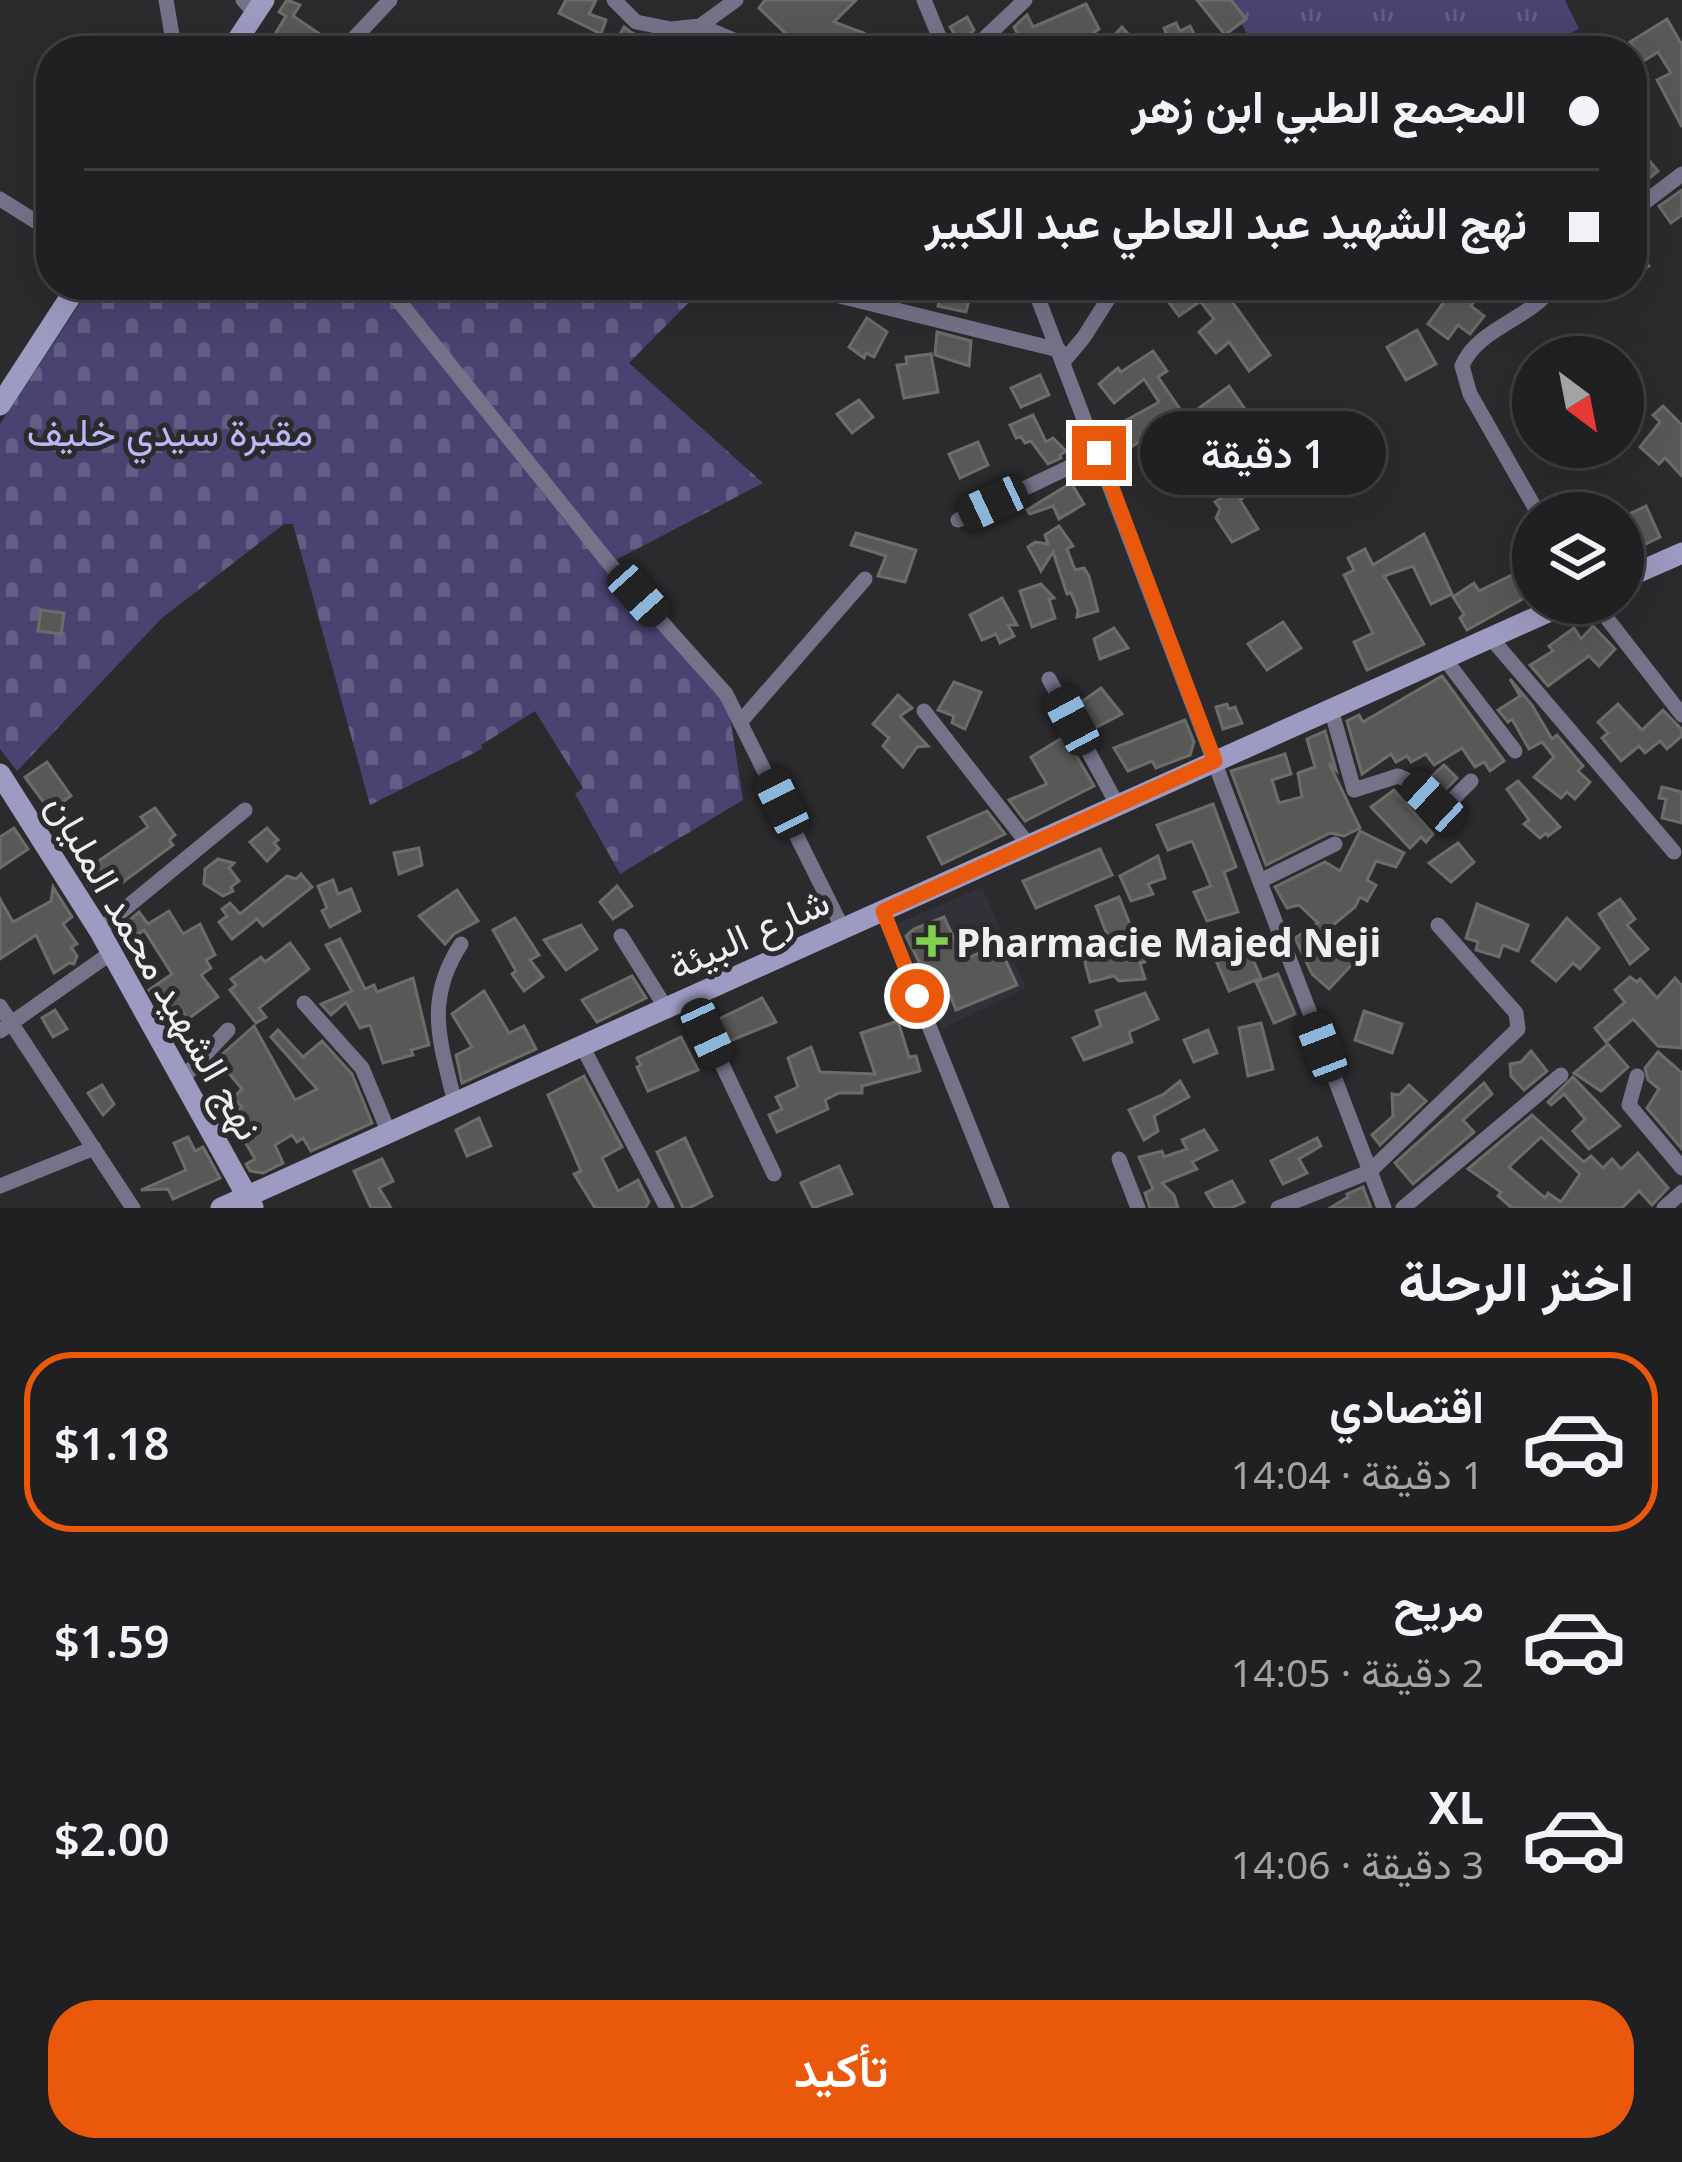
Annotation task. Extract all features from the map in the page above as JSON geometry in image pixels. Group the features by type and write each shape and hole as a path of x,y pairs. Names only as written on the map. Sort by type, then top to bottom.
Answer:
{"street":[{"path":"166,0 173,36"},
{"path":"356,36 390,0"},
{"path":"614,0 636,22 671,28 700,26 724,36"},
{"path":"700,26 736,0"},
{"path":"924,0 939,36"},
{"path":"987,36 1024,0"},
{"path":"238,36 254,4"},
{"path":"1647,201 1682,174"},
{"path":"0,199 36,222"},
{"path":"0,405 68,300"},
{"path":"398,300 608,562 726,694 843,929"},
{"path":"852,300 1061,355"},
{"path":"1039,300 1384,1208"},
{"path":"1061,355 1084,337 1107,300"},
{"path":"1526,492 1470,394 1462,366 1470,350 1540,300"},
{"path":"958,520 1099,453"},
{"path":"1644,570 1682,553"},
{"path":"742,720 865,579"},
{"name":"شارع البيئة","path":"221,1208 250,1202 389,1133 1521,624"},
{"path":"1611,624 1682,715"},
{"path":"1490,638 1674,852"},
{"path":"1444,658 1515,751"},
{"path":"1049,679 1118,804"},
{"path":"1331,709 1354,790 1398,776 1439,806 1448,805 1471,782"},
{"path":"924,710 1028,844"},
{"name":"نهج الشهيد محمد المليان","path":"0,774 99,930 250,1202"},
{"path":"99,930 245,810"},
{"path":"1260,881 1335,844"},
{"path":"883,911 1002,1208"},
{"path":"1278,1208 1369,1172 1518,1029 1516,1013 1438,925"},
{"path":"621,936 666,1009"},
{"path":"455,1103 437,1012 445,969 461,944"},
{"path":"6,1027 111,953"},
{"path":"690,998 774,1174"},
{"path":"304,1003 362,1068 389,1133"},
{"path":"0,1006 6,1027 133,1208"},
{"path":"182,1078 228,1030"},
{"path":"582,1046 667,1208"},
{"path":"1403,1208 1561,1076"},
{"path":"1637,1076 1629,1105 1682,1168"},
{"path":"0,1186 94,1148"},
{"path":"1119,1159 1138,1208"},
{"path":"1664,1208 1682,1192"}],"shaded area":[{"path":"982,887 1026,988 942,1029 933,1006 948,1000 945,992 918,971 897,924"}],"green space":[{"path":"1228,0 1565,0 1579,29 1564,36 1248,36"},
{"name":"مقبرة سيدي خليف","path":"82,300 390,300 565,521 728,704 743,800 620,874 575,794 583,788 535,711 481,745 482,749 370,805 293,524 284,524 162,618 17,771 0,749 0,424"},
{"path":"405,300 691,300 629,363 763,483 614,561"}],"building":[{"path":"287,0 300,5 293,16 323,36 278,36 286,16 279,12"},
{"path":"566,0 596,0 589,14 606,20 601,34 559,13"},
{"path":"765,0 856,0 834,22 867,36 788,36 759,8"},
{"path":"1197,0 1231,0 1246,19 1225,35"},
{"path":"1086,4 1099,29 1089,36 1019,36 1014,27 1027,15 1033,27"},
{"path":"967,17 974,30 968,36 956,36 950,27"},
{"path":"1667,19 1682,45 1682,127 1657,80 1671,73 1658,52 1647,59 1647,36 1640,36"},
{"path":"1176,23 1180,31 1190,26 1195,36 1167,36 1164,28"},
{"path":"1647,158 1658,171 1647,180"},
{"path":"1682,190 1682,215 1671,223 1659,206"},
{"path":"939,300 969,300 966,312 938,306"},
{"path":"1167,300 1196,300 1198,303 1179,316"},
{"path":"1199,300 1231,300 1270,355 1249,371 1229,342 1216,353 1199,332 1214,319"},
{"path":"1445,300 1475,300 1471,306 1484,316 1470,334 1458,325 1448,339 1428,324"},
{"path":"867,318 887,332 874,357 866,353 864,358 849,347"},
{"path":"1417,330 1436,364 1406,380 1387,347"},
{"path":"937,332 971,341 969,366 935,355"},
{"path":"1153,351 1167,371 1158,377 1184,415 1131,447 1116,426 1159,402 1144,379 1114,403 1099,384 1118,368 1121,372"},
{"path":"931,354 938,392 904,398 897,365 907,364 906,357"},
{"path":"1040,375 1049,395 1021,407 1011,388"},
{"path":"1229,386 1247,412 1221,438 1199,408"},
{"path":"859,400 873,417 852,433 837,414"},
{"path":"1663,406 1682,425 1682,476 1665,458 1659,464 1644,451 1644,442 1660,422 1653,415"},
{"path":"1033,415 1046,442 1053,438 1066,451 1061,458 1048,464 1031,441 1016,438 1010,425"},
{"path":"978,442 988,465 960,478 949,454"},
{"path":"1071,483 1084,504 1059,519 1053,506 1030,514 1027,510"},
{"path":"1237,488 1258,529 1232,542 1216,518 1220,509 1215,502"},
{"path":"1644,507 1660,537 1644,545"},
{"path":"1059,526 1073,546 1067,549 1075,570 1084,568 1089,576 1098,611 1077,617 1053,552 1041,571 1028,547 1035,542 1048,544 1045,535"},
{"path":"856,533 916,550 905,582 878,576 886,556 851,545"},
{"path":"1424,534 1452,594 1431,604 1413,566 1384,576 1424,644 1367,670 1354,642 1373,633 1344,575 1354,570 1348,558 1365,549 1373,565"},
{"path":"1512,575 1512,605 1467,630 1453,597 1474,583 1479,591"},
{"path":"1041,584 1054,598 1049,599 1055,618 1032,627 1020,591"},
{"path":"1002,598 1017,625 1008,625 1014,636 1000,643 996,634 982,640 970,615"},
{"path":"41,610 64,613 61,634 38,631"},
{"path":"1283,622 1301,648 1267,670 1248,644"},
{"path":"1593,626 1615,649 1599,666 1589,656 1548,686 1530,665 1553,651 1549,646 1574,628 1581,639"},
{"path":"1114,628 1128,648 1100,659 1094,639"},
{"path":"1442,676 1504,761 1490,771 1484,762 1475,767 1462,748 1434,765 1426,754 1411,762 1407,756 1396,762 1391,754 1362,774 1347,721 1359,715 1363,722"},
{"path":"1510,679 1552,739 1557,735 1583,766 1578,771 1590,782 1575,799 1567,792 1561,798 1534,777 1554,757 1542,742 1529,749 1512,719 1508,722 1498,710 1520,696"},
{"path":"954,682 981,692 965,729 952,723 954,716 938,710"},
{"path":"1101,688 1122,714 1091,730 1077,705"},
{"path":"898,695 912,708 900,716 928,746 917,747 903,767 883,746 889,738 873,724"},
{"path":"1227,704 1229,709 1235,707 1242,723 1223,729 1216,707"},
{"path":"1618,704 1642,730 1663,710 1682,736 1667,749 1660,741 1645,753 1639,746 1621,761 1602,738 1608,733 1598,722"},
{"path":"1185,720 1194,742 1190,755 1156,768 1152,761 1128,771 1114,748"},
{"path":"1325,731 1336,770 1329,763 1360,828 1344,836 1330,833 1266,865 1231,771 1285,754 1291,774 1272,780 1279,803 1302,797 1298,773 1315,767 1307,739"},
{"path":"1065,736 1094,786 1025,821 1009,800 1047,784 1031,757"},
{"path":"47,762 71,796 50,811 25,777"},
{"path":"1444,765 1457,778 1443,792 1428,780"},
{"path":"1518,781 1560,827 1548,836 1540,838 1524,824 1529,820 1507,789"},
{"path":"1662,787 1682,792 1682,823 1662,818 1666,799 1659,798"},
{"path":"1394,790 1433,834 1426,842 1421,837 1410,848 1371,807"},
{"path":"1213,804 1236,867 1224,872 1238,912 1207,921 1194,892 1211,886 1192,841 1168,850 1157,825"},
{"path":"155,808 175,835 169,840 173,845 123,882 118,874 107,880 104,875 88,885 81,873 148,827 141,817"},
{"path":"987,811 1005,834 942,864 928,837"},
{"path":"14,828 28,849 0,868 0,837"},
{"path":"267,828 279,849 267,861 250,842"},
{"path":"1360,831 1404,853 1396,867 1376,861 1367,880 1376,885 1367,901 1360,897 1355,907 1322,934 1358,958 1329,989 1312,974 1295,938 1318,923 1299,905 1287,908 1275,887 1325,862 1340,871"},
{"path":"1458,843 1474,862 1451,882 1429,863"},
{"path":"419,848 422,865 399,874 394,853"},
{"path":"1100,849 1112,875 1036,908 1023,881"},
{"path":"1158,856 1165,878 1148,884 1153,894 1131,901 1120,876"},
{"path":"218,859 234,863 229,868 239,881 223,896 204,884 205,869"},
{"path":"301,874 312,887 263,926 257,919 232,939 219,922 227,916 222,909 230,903 240,914 287,876 296,879"},
{"path":"333,880 338,894 351,889 360,911 330,927 318,886"},
{"path":"617,886 632,906 613,919 600,902"},
{"path":"53,887 72,917 63,924 77,944 71,947 77,956 74,964 54,973 36,935 0,959 0,899 13,922 51,901"},
{"path":"457,890 478,921 445,944 419,916"},
{"path":"1119,897 1145,962 1140,963 1145,979 1119,981 1114,976 1090,982 1081,947 1109,940 1096,906"},
{"path":"1620,899 1635,919 1627,925 1648,949 1630,964 1599,914"},
{"path":"1477,904 1528,925 1518,951 1503,945 1499,957 1476,950 1478,942 1466,938"},
{"path":"169,911 183,934 200,924 215,955 206,960 211,968 201,975 218,997 188,1019 181,1009 165,1018 149,990 172,974 144,930 124,945 117,931 139,912 148,924"},
{"path":"944,917 964,960 998,944 1017,985 956,1010 950,995 937,988 935,980 929,982 906,936"},
{"path":"515,918 539,955 530,960 543,977 524,991 493,930"},
{"path":"1567,918 1599,948 1580,969 1573,963 1556,981 1532,961"},
{"path":"581,925 597,949 566,970 544,940"},
{"path":"340,939 365,989 374,985 377,992 413,978 429,1045 383,1063 370,1025 360,1028 346,1002 331,1015 321,1004 352,991 326,945"},
{"path":"290,943 309,969 259,1008 266,1017 256,1023 230,990 236,985 231,979"},
{"path":"1247,946 1261,978 1229,991 1217,963"},
{"path":"1278,974 1295,1014 1274,1023 1256,982"},
{"path":"632,976 646,998 597,1022 582,1000"},
{"path":"1630,977 1640,979 1657,998 1675,978 1682,986 1682,1048 1658,1046 1633,1019 1606,1042 1595,1028 1625,1002 1615,990"},
{"path":"484,991 509,1033 524,1026 536,1049 462,1083 456,1055 472,1047 452,1014"},
{"path":"1145,993 1158,1019 1129,1032 1132,1042 1084,1060 1073,1038 1101,1026 1096,1011"},
{"path":"762,998 776,1022 725,1043 715,1021"},
{"path":"55,1010 67,1029 53,1037 42,1018"},
{"path":"1364,1011 1402,1024 1392,1053 1355,1040"},
{"path":"898,1021 909,1057 916,1056 920,1071 862,1086 862,1093 839,1093 825,1100 828,1109 777,1132 769,1115 782,1109 776,1097 798,1087 788,1058 811,1047 820,1072 875,1074 861,1033"},
{"path":"1261,1023 1273,1069 1248,1076 1239,1028"},
{"path":"254,1026 295,1100 317,1089 271,1037 278,1030 303,1057 322,1041 352,1074 372,1123 311,1151 303,1138 297,1142 292,1135 275,1145 283,1163 263,1173 250,1171 246,1164 255,1159 230,1116 242,1107 233,1098 242,1089 217,1059"},
{"path":"1208,1030 1217,1053 1194,1062 1184,1040"},
{"path":"681,1037 698,1070 648,1091 637,1058"},
{"path":"1608,1044 1628,1067 1601,1091 1574,1073"},
{"path":"1531,1051 1547,1071 1524,1090 1511,1076 1510,1064 1521,1062"},
{"path":"1658,1052 1682,1073 1682,1149 1647,1108 1659,1089 1648,1080 1645,1068"},
{"path":"584,1076 622,1147 602,1158 618,1191 638,1180 649,1202 645,1208 595,1208 574,1174 581,1171 548,1095"},
{"path":"1573,1077 1620,1126 1589,1149 1573,1131 1585,1119 1564,1094 1551,1105 1548,1102"},
{"path":"1180,1081 1189,1097 1154,1116 1158,1131 1144,1140 1129,1110"},
{"path":"1484,1083 1492,1094 1463,1120 1474,1132 1413,1184 1395,1163"},
{"path":"102,1085 114,1104 103,1115 88,1093"},
{"path":"1409,1085 1426,1101 1380,1145 1372,1135 1393,1116 1392,1094 1399,1095"},
{"path":"1532,1115 1584,1162 1591,1156 1603,1168 1612,1159 1621,1169 1638,1153 1668,1188 1652,1205 1639,1191 1622,1208 1512,1208 1498,1196 1501,1192 1468,1169","holes":["1541,1137 1580,1174 1561,1202 1548,1193 1545,1198 1509,1167"]},
{"path":"479,1118 491,1146 467,1156 456,1130"},
{"path":"1204,1130 1217,1150 1192,1162 1197,1169 1162,1183 1174,1195 1178,1208 1150,1208 1145,1193 1153,1189 1139,1157 1162,1151 1164,1157 1187,1149 1182,1140"},
{"path":"188,1137 195,1151 203,1147 220,1178 173,1199 168,1189 141,1190 186,1170 174,1143"},
{"path":"685,1138 712,1196 689,1208 683,1208 657,1152"},
{"path":"1317,1138 1321,1146 1299,1159 1307,1173 1283,1184 1271,1161"},
{"path":"382,1159 393,1181 379,1188 391,1208 371,1208 354,1171"},
{"path":"839,1166 852,1194 813,1208 801,1183"},
{"path":"1232,1181 1244,1202 1215,1208 1206,1193"},
{"path":"1363,1187 1371,1208 1330,1208 1347,1194"}],"place":[{"name":"Pharmacie Majed Neji","path":"932,941"}],"route":[{"path":"917,996 883,911 1215,761 1099,453"}]}
